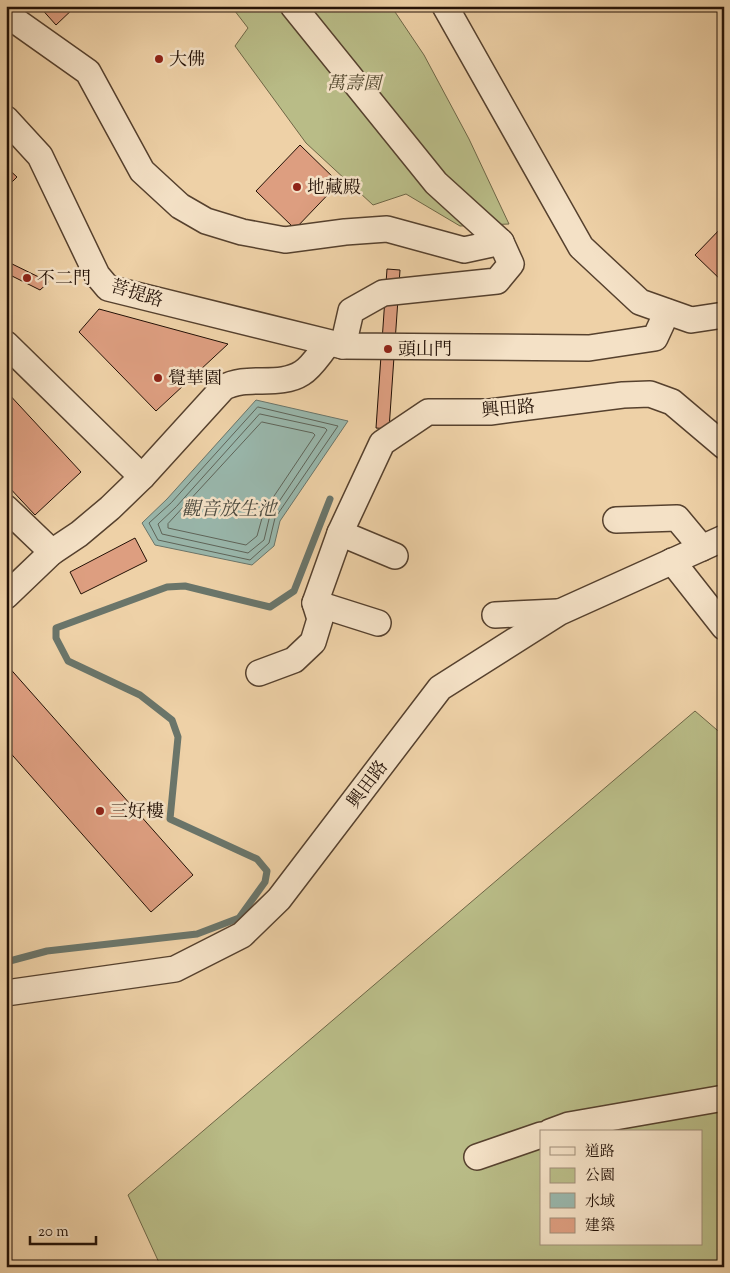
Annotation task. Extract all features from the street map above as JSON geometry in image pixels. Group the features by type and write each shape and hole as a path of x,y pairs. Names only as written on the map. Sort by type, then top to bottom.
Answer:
{"street":[{"path":"6,596 52,552 79,534 142,477 223,388 233,382 274,380 302,373 336,345 352,311 383,293 497,281 511,264 501,242 436,183 293,6"},
{"path":"446,6 582,247 640,302 692,320 724,315"},
{"path":"6,14 88,72 142,171 180,206 206,221 242,232 285,240 345,232 387,229 464,250 501,242"},
{"name":"菩提路","path":"6,119 40,156 96,275 108,288 336,345 589,348 655,338 667,312"},
{"path":"6,344 142,477"},
{"name":"興田路","path":"259,673 294,660 313,642 320,619 315,603 340,533 382,442 428,412 490,412 623,395 650,394 672,402 724,446"},
{"path":"6,508 52,552"},
{"path":"616,520 677,518 713,543"},
{"path":"340,533 395,556"},
{"name":"興田路","path":"6,993 175,969 242,935 279,899 440,688 560,612 713,543"},
{"path":"672,561 724,626"},
{"path":"315,603 378,623"},
{"path":"495,615 560,612"},
{"path":"555,1130 569,1125 724,1098"},
{"path":"477,1157 540,1135"}],"green space":[{"name":"萬壽園","path":"231,6 391,6 424,55 469,139 509,224 460,226 406,194 373,205 306,143 235,46 248,28"},
{"path":"695,711 724,736 724,1267 161,1267 128,1195"}],"water":[{"name":"觀音放生池","path":"256,400 348,421 280,521 274,546 252,565 155,545 142,523 167,499"}],"building":[{"path":"39,6 76,6 56,25"},
{"name":"地藏殿","path":"300,145 339,183 295,229 256,191"},
{"path":"6,167 17,177 6,188"},
{"path":"724,225 724,283 695,255"},
{"name":"不二門","path":"6,261 49,282 40,290 6,273"},
{"name":"頭山門","path":"387,269 400,270 389,429 376,428"},
{"name":"覺華園","path":"99,309 228,344 156,411 79,332"},
{"path":"6,391 81,472 35,515 6,484"},
{"path":"135,538 147,561 81,594 70,572"},
{"name":"三好樓","path":"6,664 193,875 151,912 6,748"}],"waterway":[{"path":"6,962 47,951 197,934 239,918 265,882 267,871 257,859 170,819 178,737 172,720 140,695 68,661 56,638 56,628 167,587 185,586 270,607 294,591 330,499"}],"place":[{"name":"大佛","path":"159,59"},
{"name":"地藏殿","path":"297,187"},
{"name":"不二門","path":"27,278"},
{"name":"頭山門","path":"388,349"},
{"name":"覺華園","path":"158,378"},
{"name":"三好樓","path":"100,811"}]}
